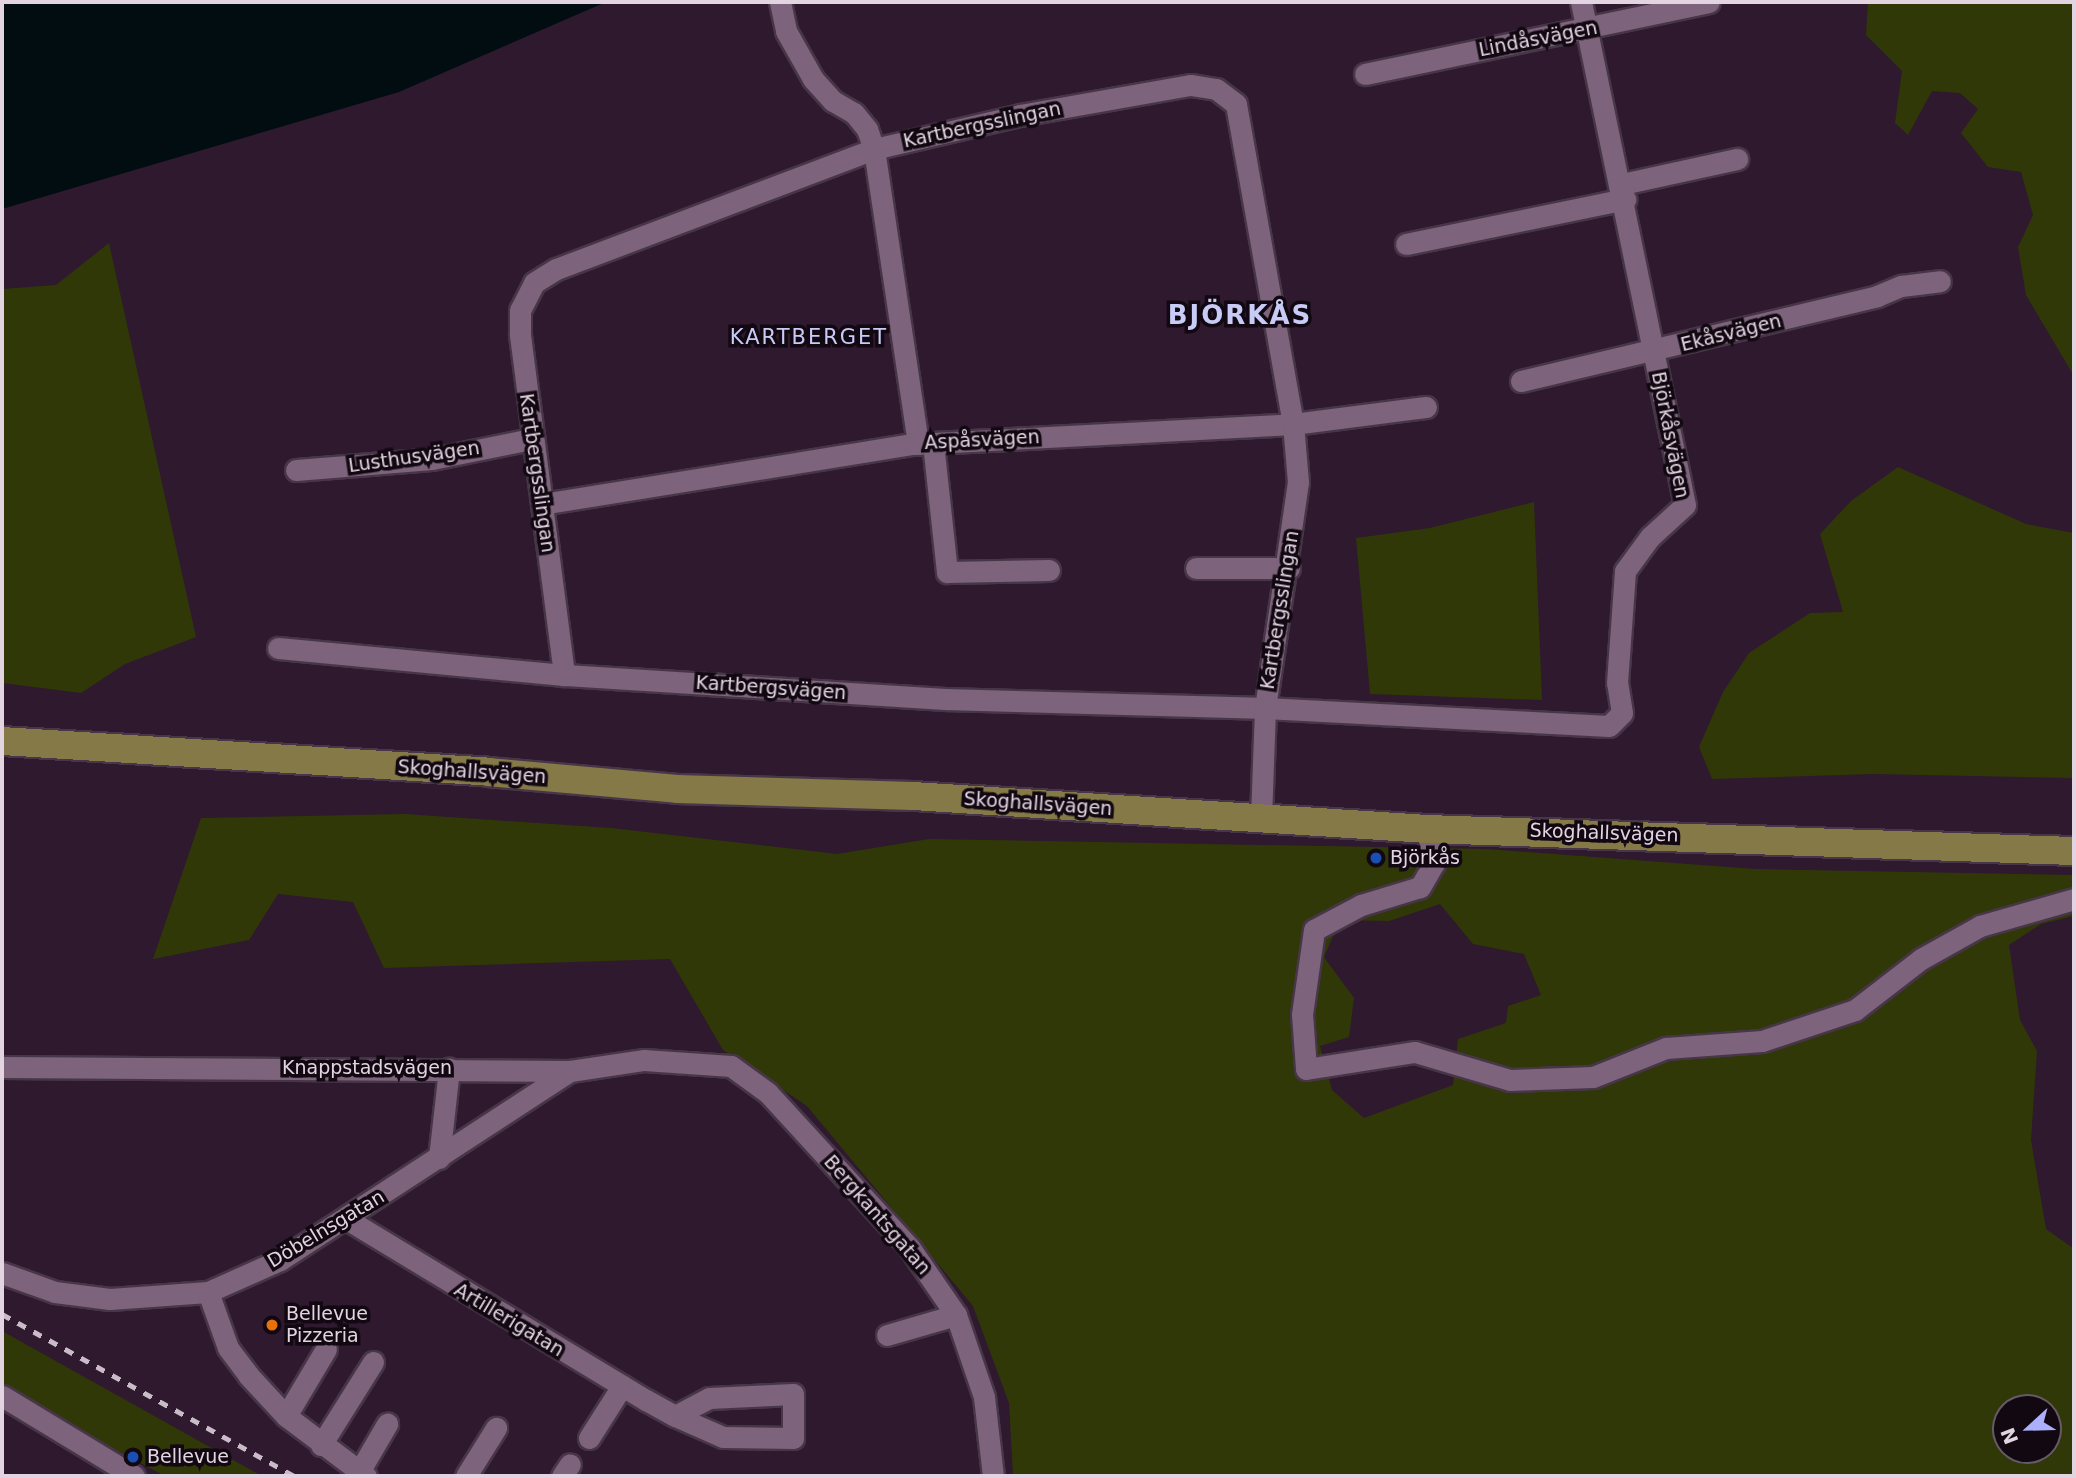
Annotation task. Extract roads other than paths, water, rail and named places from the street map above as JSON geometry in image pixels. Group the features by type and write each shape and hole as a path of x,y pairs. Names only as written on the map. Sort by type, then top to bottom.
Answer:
{"main road":[{"name":"Skoghallsvägen","path":"2,741 488,772 677,789 913,796 1427,829 2074,851"}],"street":[{"path":"779,2 786,30 813,79 833,101 854,113 867,129 874,149 947,572 1049,570"},
{"name":"Björkåsvägen","path":"1265,708 1609,726 1618,721 1622,713 1617,683 1625,571 1650,537 1685,505 1623,191 1581,2"},
{"name":"Lindåsvägen","path":"1365,74 1587,30 1709,2"},
{"name":"Kartbergsslingan","path":"564,675 531,439 520,310 534,283 556,269 874,149 1032,113 1190,85 1206,85 1228,96 1242,117 1293,424 1298,482 1289,568 1265,708"},
{"path":"1406,244 1623,191 1737,159"},
{"name":"Ekåsvägen","path":"1521,381 1654,352 1877,296 1901,286 1940,281"},
{"name":"Aspåsvägen","path":"542,505 925,443 1293,424 1426,407"},
{"name":"Lusthusvägen","path":"296,470 432,459 531,439"},
{"path":"1196,568 1289,568"},
{"name":"Kartbergsvägen","path":"278,648 564,675 968,700 1265,708"},
{"path":"1261,817 1265,708"},
{"path":"1427,829 1434,863 1420,887 1361,905 1314,929 1302,1014 1306,1069 1415,1052 1510,1080 1593,1077 1666,1048 1762,1041 1855,1010 1922,959 1980,926 2074,899"},
{"name":"Knappstadsvägen","path":"2,1067 570,1071 644,1060 731,1066"},
{"name":"Bergkantsgatan","path":"731,1066 768,1093 910,1248 956,1315 985,1397 993,1476"},
{"path":"439,1158 449,1069"},
{"name":"Döbelnsgatan","path":"2,1273 55,1292 110,1298 208,1292 279,1260 570,1071"},
{"name":"Artillerigatan","path":"345,1218 675,1416 723,1437 793,1438 793,1394 709,1398 675,1416"},
{"path":"208,1292 228,1348 286,1416 321,1445 362,1474 387,1424"},
{"path":"887,1335 956,1315"},
{"path":"286,1416 326,1349"},
{"path":"321,1445 373,1362"},
{"path":"589,1438 622,1386"},
{"path":"2,1395 134,1476"},
{"path":"466,1476 496,1428"}],"railway":[{"path":"2,1314 294,1476"}],"place":[{"name":"Björkås","path":"1376,858"},
{"name":"Bellevue Pizzeria","path":"272,1325"},
{"name":"Bellevue","path":"133,1457"}],"district":[{"name":"BJÖRKÅS","path":"1240,316"},
{"name":"KARTBERGET","path":"809,337"}]}
